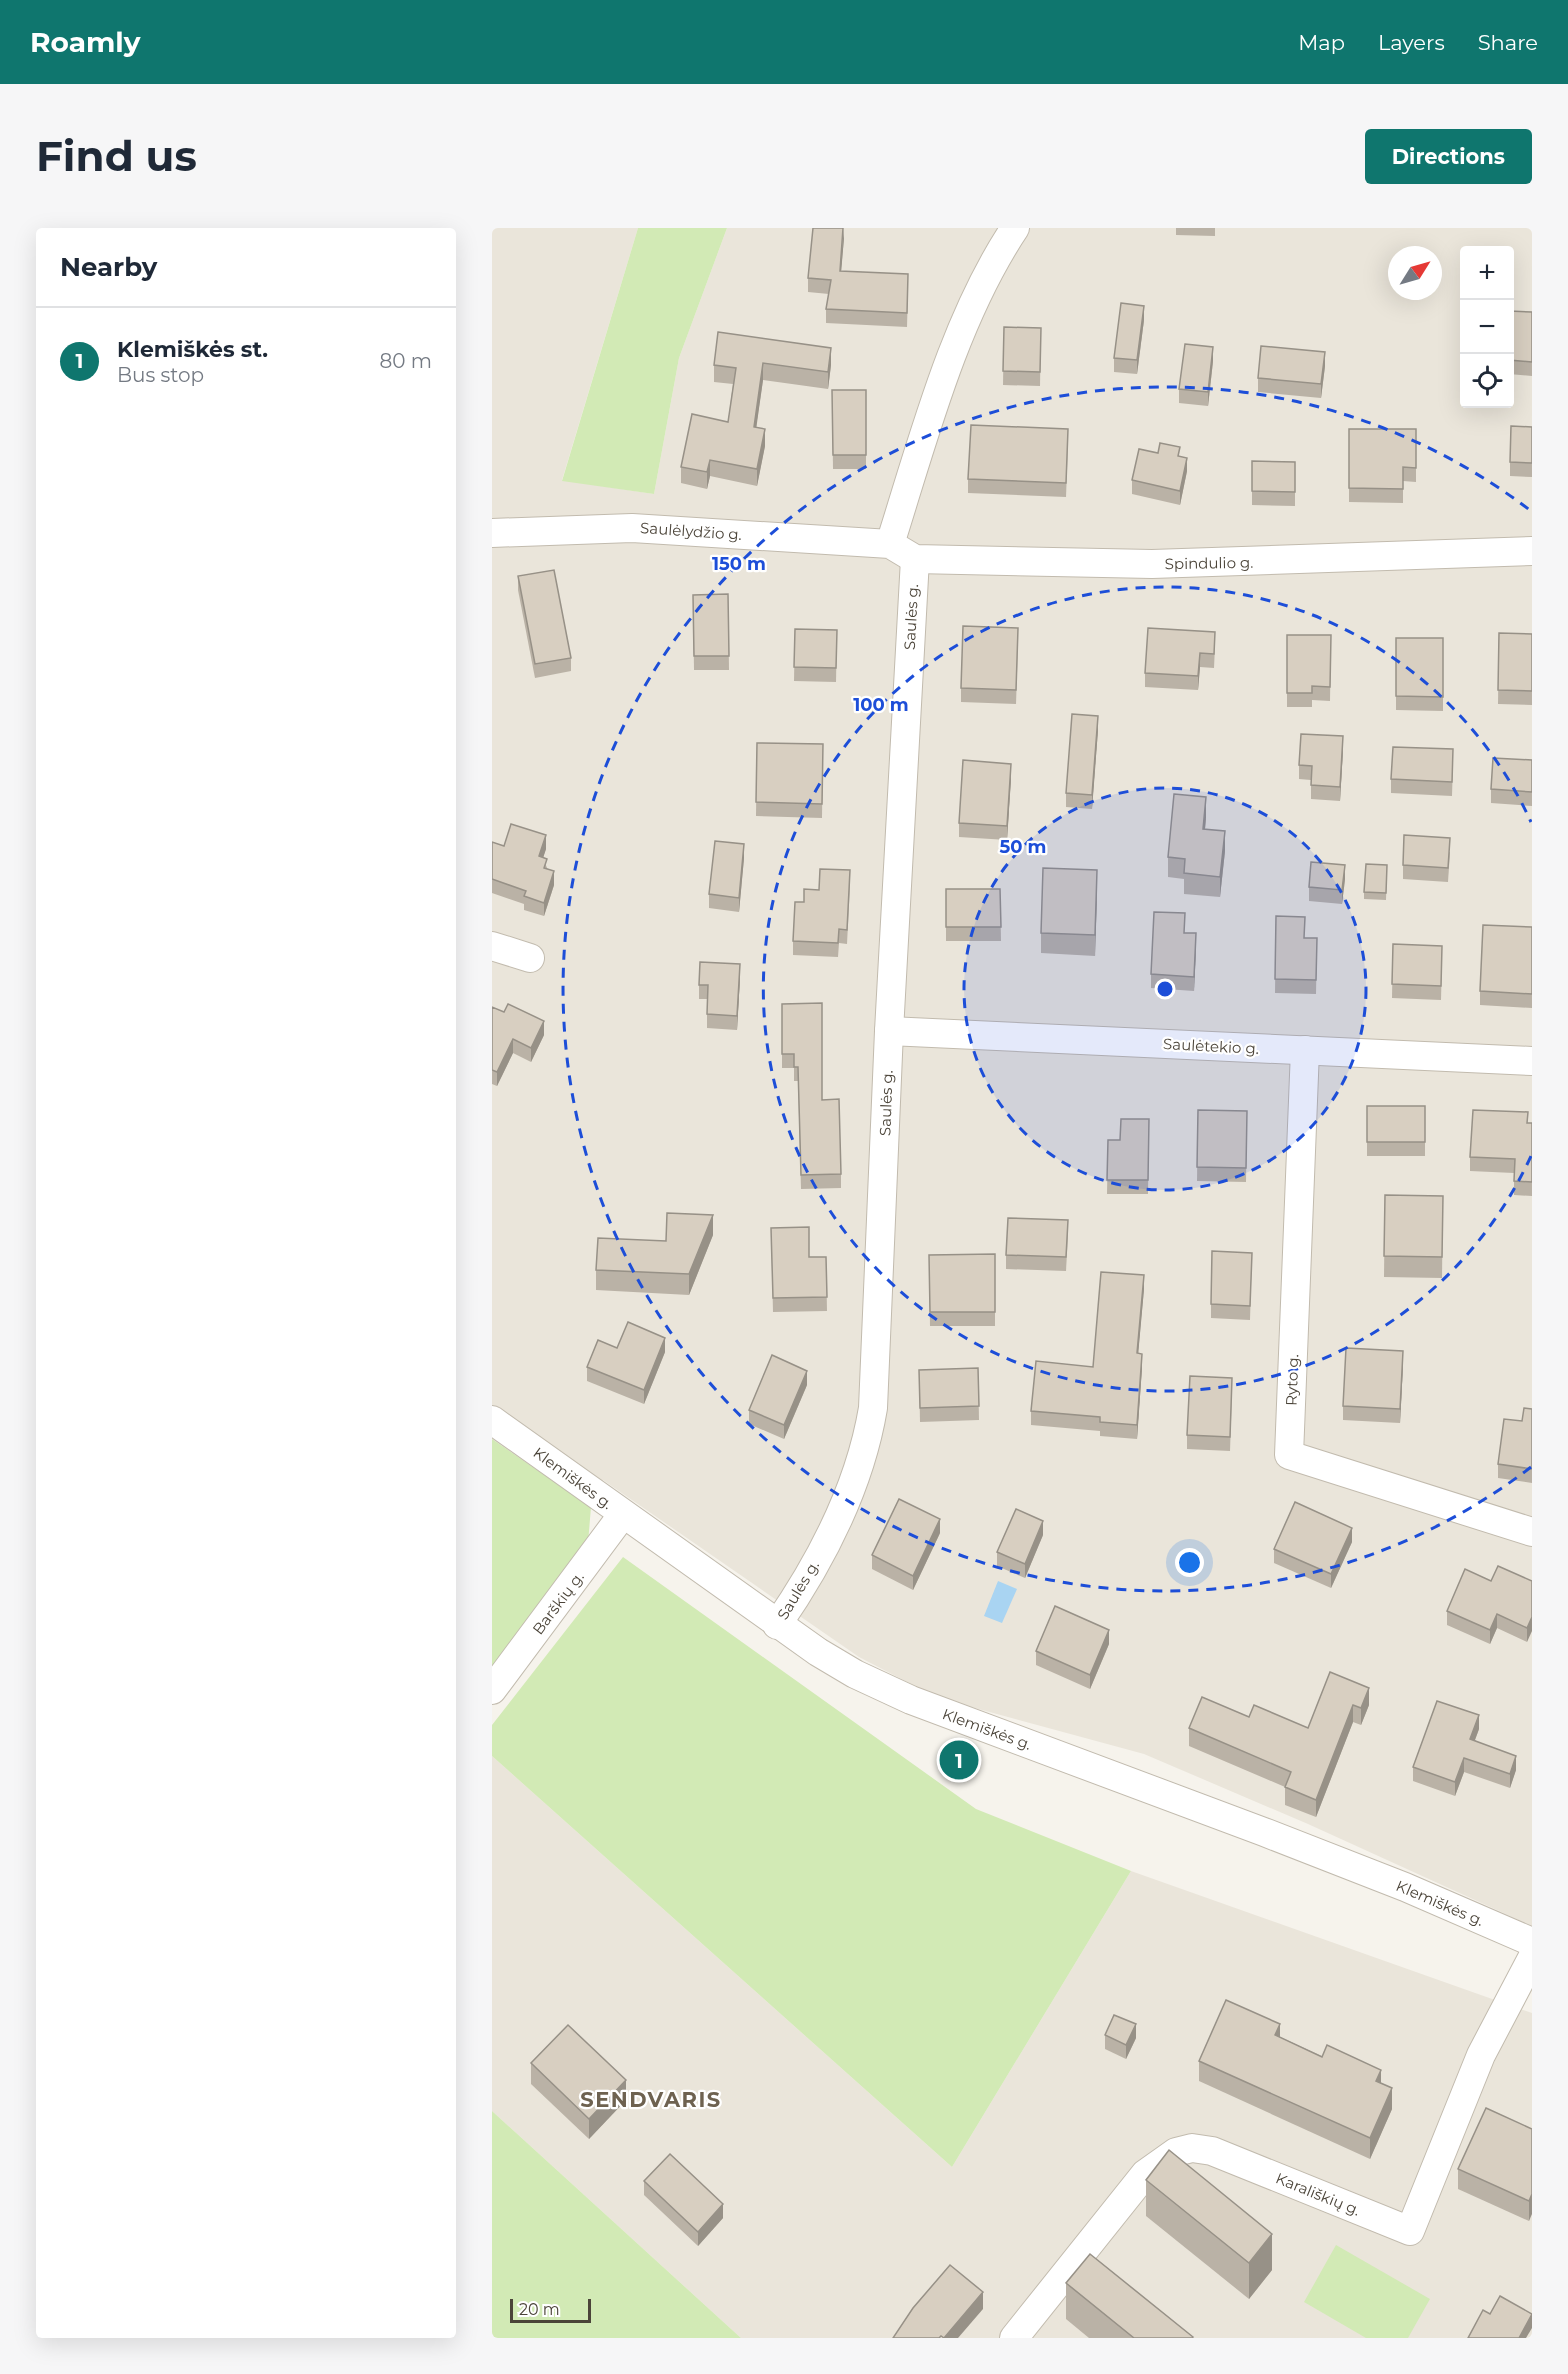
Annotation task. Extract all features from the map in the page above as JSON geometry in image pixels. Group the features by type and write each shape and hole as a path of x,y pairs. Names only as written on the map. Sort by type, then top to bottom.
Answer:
{"street":[{"path":"890,544 939,390 992,263 1015,228"},
{"name":"Saulėlydžio g.","path":"492,533 633,528 890,544"},
{"name":"Spindulio g.","path":"890,544 915,559 1152,564 1532,551"},
{"name":"Saulės g.","path":"777,1625 801,1589 854,1483 866,1449 873,1408 889,1031 915,559"},
{"path":"492,946 530,958"},
{"name":"Saulėtekio g.","path":"889,1031 1532,1061"},
{"name":"Ryto g.","path":"1305,1050 1289,1455 1532,1532"},
{"name":"Klemiškės g.","path":"492,1420 777,1625 855,1674 911,1700 1405,1887 1532,1942"},
{"name":"Barškių g.","path":"492,1690 623,1514"},
{"name":"Karališkių g.","path":"1014,2338 1145,2174 1176,2152 1192,2148 1212,2151 1410,2231 1481,2055 1532,1958"}],"shaded area":[{"path":"492,228 638,228 562,480 654,494 679,358 727,228 1532,228 1532,1926 1308,1824 1144,1754 938,1698 859,1657 603,1480 591,1507 492,1439"},
{"path":"492,1756 952,2167 1131,1871 1532,2013 1532,2338 741,2338 492,2111"}],"green space":[{"path":"638,228 727,228 679,358 654,494 562,481"},
{"path":"492,1439 591,1507 588,1543 492,1666"},
{"path":"623,1557 976,1809 1131,1871 952,2167 492,1756 492,1725"},
{"path":"492,2111 741,2338 492,2338"},
{"path":"1336,2245 1430,2299 1408,2338 1366,2338 1304,2302"}],"water":[{"path":"998,1581 1017,1589 1002,1623 984,1616"}],"building":[{"path":"813,228 843,228 840,271 908,274 907,313 826,309 831,280 808,278"},
{"path":"1121,303 1144,306 1137,360 1114,358"},
{"path":"1514,311 1532,312 1532,362 1514,360"},
{"path":"1004,327 1041,328 1040,372 1003,371"},
{"path":"718,332 831,348 828,372 763,363 754,427 765,429 757,469 710,460 707,472 681,467 692,414 728,422 736,368 714,365"},
{"path":"1185,344 1213,347 1208,392 1179,389"},
{"path":"1261,346 1325,352 1321,384 1258,378"},
{"path":"832,390 866,390 866,455 833,455"},
{"path":"971,425 1068,429 1066,483 968,479"},
{"path":"1511,426 1532,427 1532,463 1510,462"},
{"path":"1349,429 1416,429 1416,468 1403,467 1403,489 1349,488"},
{"path":"1160,443 1180,447 1178,456 1187,458 1180,491 1132,480 1139,449 1158,453"},
{"path":"1252,461 1295,462 1295,492 1252,491"},
{"path":"554,570 571,658 535,664 518,576"},
{"path":"728,594 729,656 694,656 693,595"},
{"path":"963,626 1018,628 1016,690 961,688"},
{"path":"1148,628 1215,632 1214,654 1200,653 1198,676 1145,673"},
{"path":"795,629 837,630 836,668 794,667"},
{"path":"1499,633 1532,634 1532,691 1498,690"},
{"path":"1287,635 1331,635 1330,687 1312,686 1312,693 1287,693"},
{"path":"1396,638 1443,638 1443,697 1396,696"},
{"path":"1072,714 1098,716 1092,795 1066,793"},
{"path":"1301,734 1343,736 1340,787 1311,785 1312,766 1299,765"},
{"path":"757,743 823,744 822,804 756,802"},
{"path":"1393,747 1453,749 1452,782 1391,779"},
{"path":"1493,758 1532,760 1532,792 1491,789"},
{"path":"963,760 1011,764 1007,826 959,823"},
{"path":"1174,794 1206,797 1203,829 1225,831 1220,877 1184,873 1185,859 1168,857"},
{"path":"511,824 546,835 539,856 547,859 544,868 554,871 544,903 524,896 526,891 492,879 492,842 504,846"},
{"path":"1404,835 1450,838 1448,868 1403,865"},
{"path":"715,841 744,844 739,898 709,894"},
{"path":"1311,862 1345,865 1342,890 1309,887"},
{"path":"1366,864 1387,865 1386,893 1364,892"},
{"path":"1043,868 1097,870 1095,935 1041,933"},
{"path":"820,869 850,870 847,930 839,929 838,943 793,941 795,902 804,902 804,889 819,890"},
{"path":"946,889 1000,889 1001,927 946,927"},
{"path":"1154,912 1185,913 1184,933 1196,933 1194,977 1151,974"},
{"path":"1276,916 1305,917 1304,938 1317,938 1316,980 1275,979"},
{"path":"1483,925 1532,927 1532,994 1480,991"},
{"path":"1393,944 1442,946 1441,986 1392,984"},
{"path":"700,962 740,964 737,1016 707,1014 708,985 699,985"},
{"path":"822,1003 822,1100 839,1099 841,1174 801,1175 798,1067 794,1067 794,1054 782,1054 782,1004"},
{"path":"508,1004 544,1021 531,1048 513,1039 497,1072 492,1070 492,1007 504,1012"},
{"path":"1367,1106 1425,1106 1425,1142 1367,1142"},
{"path":"1198,1110 1247,1111 1246,1168 1197,1167"},
{"path":"1473,1110 1528,1112 1527,1123 1532,1123 1532,1182 1514,1181 1515,1159 1470,1157"},
{"path":"1121,1119 1149,1119 1148,1180 1107,1180 1108,1140 1120,1140"},
{"path":"1385,1195 1443,1196 1442,1257 1384,1256"},
{"path":"667,1213 713,1215 689,1274 596,1270 598,1238 666,1241"},
{"path":"1008,1218 1068,1220 1066,1257 1006,1255"},
{"path":"809,1227 809,1257 826,1257 827,1297 773,1298 771,1228"},
{"path":"1212,1251 1252,1253 1250,1306 1211,1304"},
{"path":"995,1254 995,1312 930,1312 929,1255"},
{"path":"1101,1272 1144,1275 1137,1353 1142,1354 1137,1425 1100,1422 1100,1417 1031,1411 1036,1361 1093,1367"},
{"path":"628,1322 665,1338 644,1390 587,1367 598,1340 617,1348"},
{"path":"1346,1348 1403,1351 1400,1409 1343,1406"},
{"path":"772,1355 807,1371 784,1425 749,1410"},
{"path":"978,1368 979,1406 920,1408 919,1370"},
{"path":"1190,1376 1232,1378 1230,1437 1187,1435"},
{"path":"1524,1408 1532,1409 1532,1469 1498,1464 1504,1419 1522,1421"},
{"path":"899,1499 940,1519 913,1576 872,1555"},
{"path":"1295,1502 1352,1528 1331,1574 1274,1549"},
{"path":"1016,1509 1043,1521 1025,1564 997,1552"},
{"path":"1498,1566 1532,1581 1532,1617 1527,1628 1497,1614 1490,1630 1447,1611 1465,1569 1491,1581"},
{"path":"1055,1606 1109,1630 1090,1675 1036,1651"},
{"path":"1330,1672 1369,1688 1361,1708 1353,1705 1316,1800 1285,1787 1291,1772 1189,1728 1202,1697 1249,1717 1254,1705 1308,1728"},
{"path":"1437,1701 1479,1715 1470,1739 1516,1756 1510,1774 1464,1758 1455,1782 1413,1767"},
{"path":"1226,2000 1280,2024 1275,2035 1322,2057 1327,2045 1381,2070 1376,2081 1392,2088 1370,2138 1199,2061"},
{"path":"1114,2015 1136,2024 1126,2045 1105,2035"},
{"path":"568,2025 626,2080 589,2119 531,2063"},
{"path":"1486,2108 1532,2129 1532,2194 1529,2201 1458,2169"},
{"path":"1169,2150 1272,2234 1249,2263 1146,2180"},
{"path":"670,2154 723,2204 698,2232 644,2181"},
{"path":"1090,2254 1193,2337 1134,2338 1066,2283"},
{"path":"950,2265 983,2292 944,2338 941,2336 939,2338 893,2338 913,2308"},
{"path":"1500,2296 1532,2314 1519,2338 1468,2338 1483,2310 1490,2314"}],"place":[{"name":"Klemiškės st.","path":"959,1760"}],"district":[{"name":"SENDVARIS","path":"651,2099"}]}
